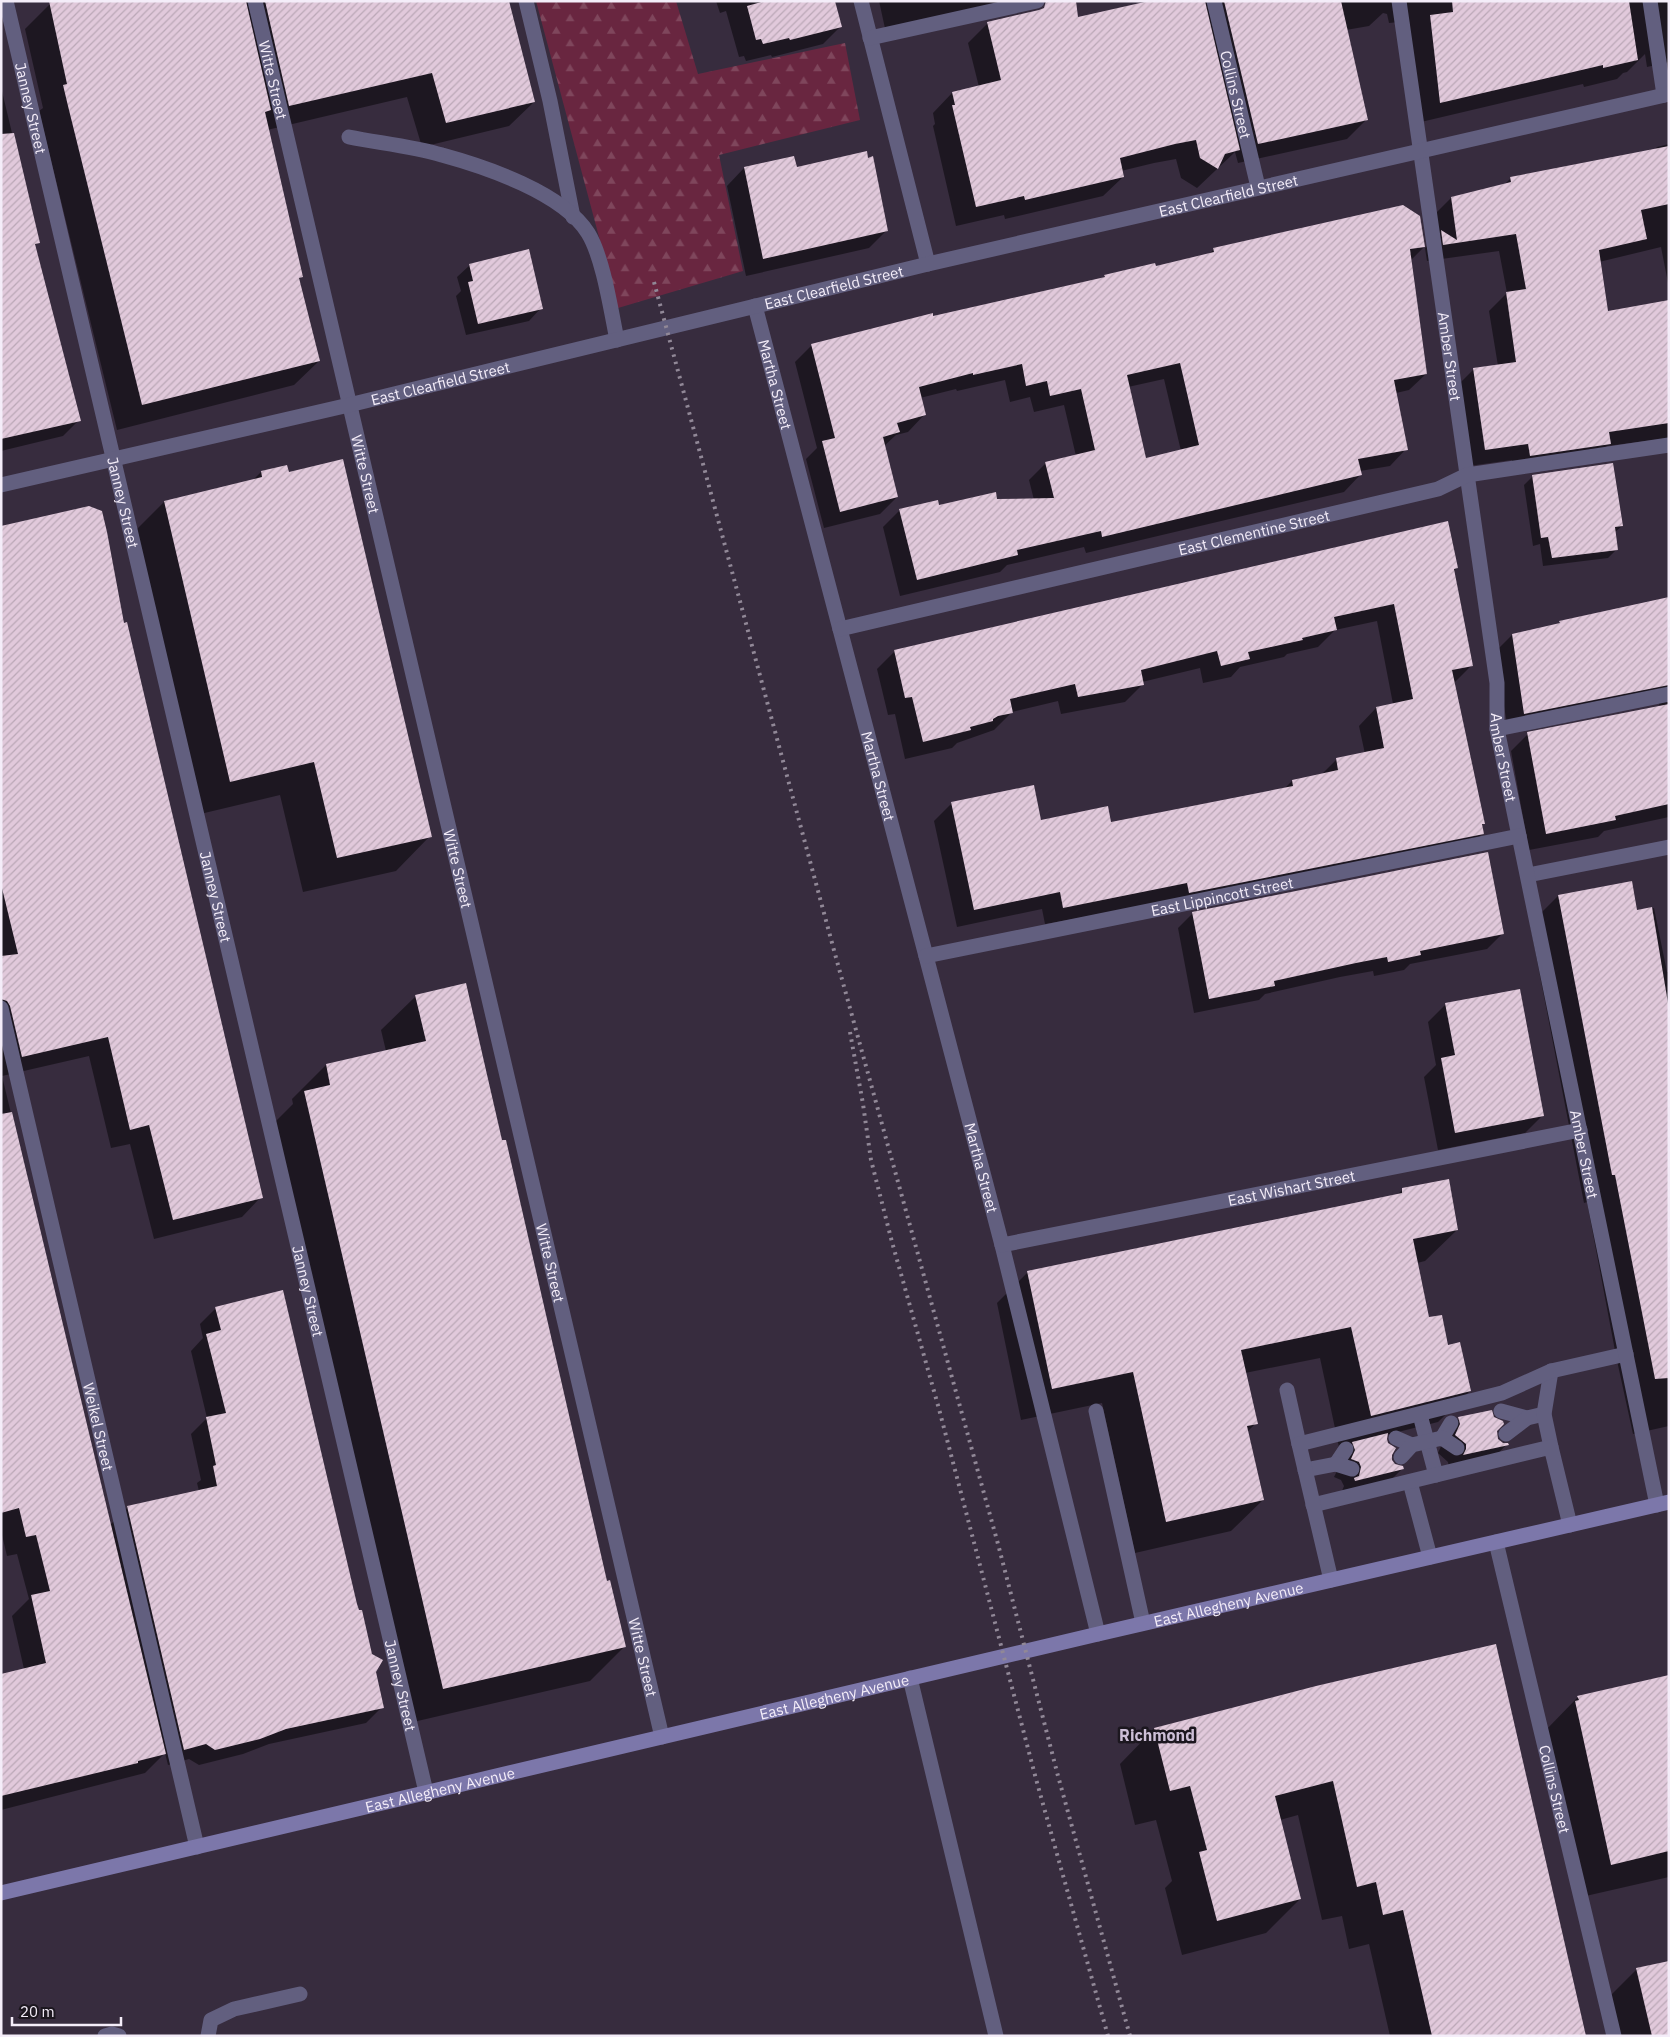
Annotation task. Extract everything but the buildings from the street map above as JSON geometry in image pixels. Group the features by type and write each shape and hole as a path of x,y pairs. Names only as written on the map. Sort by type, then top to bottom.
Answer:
{"main road":[{"name":"East Allegheny Avenue","path":"1,1893 1143,1623 1663,1504"}],"street":[{"name":"Janney Street","path":"6,1 426,1792"},
{"name":"Witte Street","path":"255,1 662,1737"},
{"path":"526,1 550,101 573,217"},
{"path":"861,1 928,264"},
{"path":"870,38 1037,1"},
{"name":"Collins Street","path":"1214,1 1258,187"},
{"name":"Amber Street","path":"1399,1 1497,683 1497,728 1626,1354 1663,1504"},
{"path":"1650,1 1666,95"},
{"name":"East Clearfield Street","path":"1,485 349,405 928,264 1666,95"},
{"path":"348,137 442,154 505,177 549,196 588,233 600,264 617,340"},
{"name":"Martha Street","path":"755,306 1002,1245 1098,1634"},
{"name":"East Clementine Street","path":"840,629 1438,489 1467,475 1669,445"},
{"path":"1497,728 1669,694"},
{"name":"East Lippincott Street","path":"926,956 1519,836"},
{"path":"1528,875 1669,847"},
{"name":"Weikel Street","path":"1,1008 197,1846"},
{"name":"East Wishart Street","path":"1002,1245 1580,1130"},
{"path":"1299,1444 1502,1393 1551,1371 1626,1354"},
{"path":"1551,1371 1544,1414 1550,1447 1570,1525"},
{"path":"1287,1390 1331,1580"},
{"path":"1096,1411 1143,1623"},
{"path":"1501,1411 1527,1418"},
{"path":"1506,1434 1527,1418 1544,1414"},
{"path":"1420,1415 1436,1475"},
{"path":"1396,1438 1412,1445 1442,1438 1451,1423"},
{"path":"1442,1438 1457,1448"},
{"path":"1401,1457 1412,1445"},
{"path":"1313,1504 1550,1447"},
{"path":"1336,1464 1346,1449"},
{"path":"1305,1470 1336,1464 1352,1469"},
{"path":"1410,1482 1430,1557"},
{"name":"Collins Street","path":"1496,1542 1614,2036"},
{"path":"910,1678 996,2036"},
{"path":"208,2036 211,2020 234,2009 300,1994"},
{"path":"104,2036 112,2034 119,2036"}],"green space":[{"path":"536,1 676,1 698,74 845,43 860,120 719,155 743,271 618,308"}],"railway":[{"path":"654,282 1130,2036"},
{"path":"850,1032 871,1160 892,1242 939,1409 1036,1779 1108,2036"}],"district":[{"name":"Richmond","path":"1157,1735"}]}
